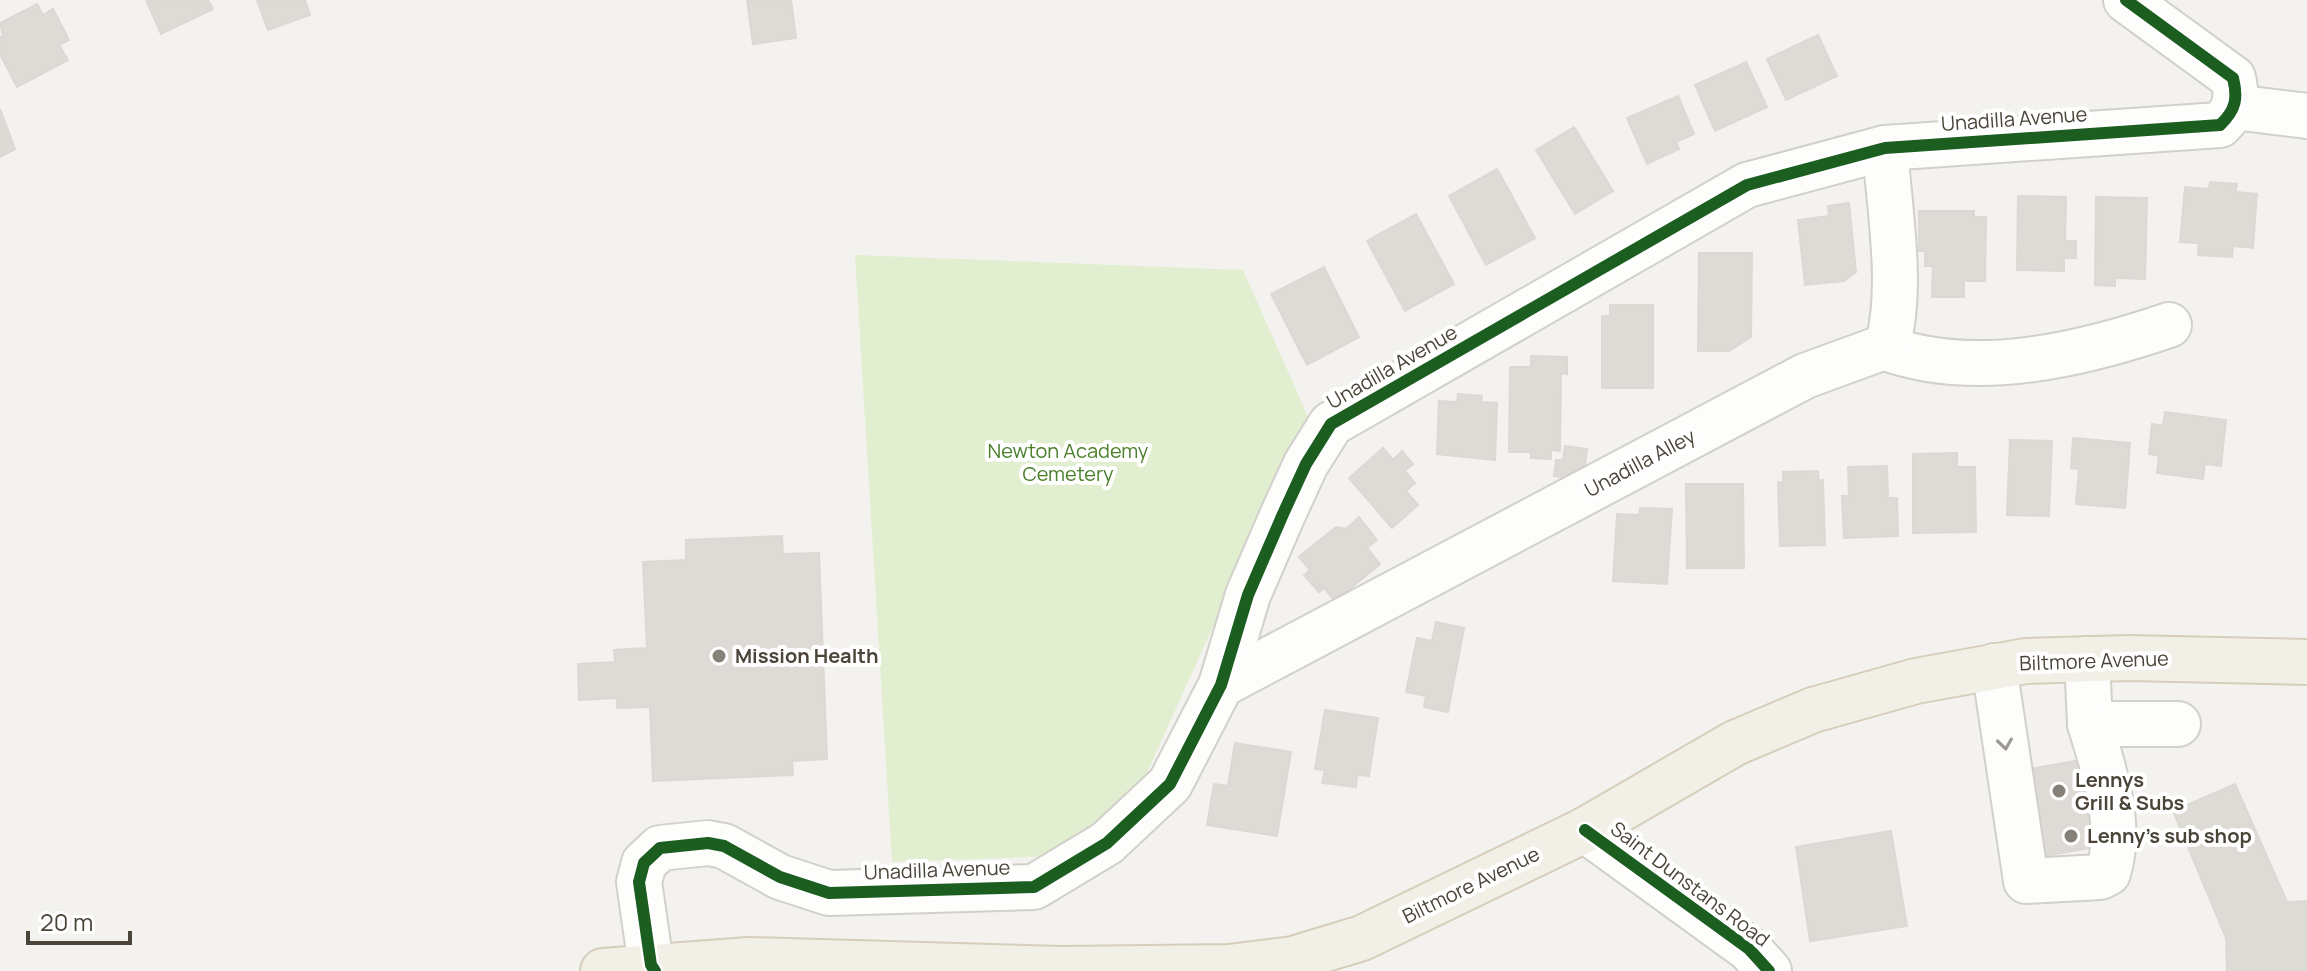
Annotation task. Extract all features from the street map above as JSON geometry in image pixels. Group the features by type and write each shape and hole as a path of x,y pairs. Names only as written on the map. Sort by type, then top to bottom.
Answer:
{"main road":[{"name":"Biltmore Avenue","path":"603,971 749,960 1094,969 1229,967 1293,959 1362,938 1585,830 1735,743 1813,710 1916,681 2026,661 2307,662"}],"street":[{"path":"2126,0 2233,78 2237,96 2234,107 2307,116"},
{"name":"Unadilla Avenue","path":"653,968 639,882 644,863 660,848 708,843 724,846 780,877 829,893 1034,887 1107,843 1170,784 1221,685 1248,595 1306,464 1331,424 1747,185 1885,148 2220,125 2234,107"},
{"path":"1883,347 1887,346 1893,328 1885,148"},
{"path":"1883,347 1909,357 1934,361 1996,362 2105,347 2169,325"},
{"name":"Unadilla Alley","path":"1221,685 1805,376 1883,347"},
{"path":"1994,666 2026,881 2087,878 2108,873 2113,851 2106,775 2090,724 2087,659"},
{"path":"2090,724 2178,724"},
{"name":"Saint Dunstans Road","path":"1585,830 1749,949 1769,971"}],"green space":[{"name":"Newton Academy Cemetery","path":"855,255 1243,270 1308,417 1144,779 1058,856 892,862"}],"building":[{"path":"146,0 208,0 213,9 161,34"},
{"path":"257,0 305,0 310,15 268,30"},
{"path":"747,0 791,0 796,38 753,44"},
{"path":"37,4 43,15 53,9 69,40 59,45 68,60 17,87 0,54 0,38 3,36 0,23"},
{"path":"1818,35 1837,76 1786,100 1767,59"},
{"path":"1746,62 1767,107 1715,131 1695,85"},
{"path":"1678,96 1694,134 1676,142 1679,149 1647,164 1627,118"},
{"path":"0,109 15,149 0,157"},
{"path":"1574,127 1613,191 1575,214 1536,150"},
{"path":"1497,169 1535,238 1486,265 1449,196"},
{"path":"2210,182 2237,184 2236,192 2257,194 2253,248 2233,246 2232,257 2198,255 2199,243 2180,242 2185,187 2209,189"},
{"path":"2018,196 2066,197 2065,241 2076,241 2076,258 2064,258 2064,271 2017,270"},
{"path":"2096,197 2147,198 2145,279 2115,278 2115,286 2095,285"},
{"path":"1849,203 1856,272 1844,281 1805,285 1798,220 1829,216 1828,206"},
{"path":"1919,211 1974,211 1974,217 1986,217 1985,281 1964,281 1964,297 1932,297 1933,266 1925,266 1925,251 1919,251"},
{"path":"1416,214 1454,284 1405,311 1367,241"},
{"path":"1699,253 1752,253 1751,337 1729,351 1698,351"},
{"path":"1324,267 1359,337 1307,365 1271,294"},
{"path":"1610,305 1653,305 1653,388 1602,388 1602,316 1610,316"},
{"path":"1531,356 1567,357 1567,374 1561,373 1560,451 1551,450 1551,459 1531,458 1531,452 1509,452 1510,367 1531,367"},
{"path":"1458,394 1482,396 1481,402 1497,403 1495,460 1437,454 1439,401 1457,402"},
{"path":"2165,412 2226,420 2221,466 2205,464 2203,479 2157,473 2159,456 2149,454 2152,424 2163,426"},
{"path":"2073,438 2130,443 2125,508 2076,504 2079,469 2071,468"},
{"path":"2010,440 2052,441 2049,516 2007,515"},
{"path":"1565,446 1587,449 1583,484 1561,481 1561,477 1554,476 1556,460 1563,460"},
{"path":"1383,448 1393,460 1402,451 1413,464 1405,471 1415,483 1406,491 1418,505 1392,528 1349,478"},
{"path":"1957,453 1957,467 1975,467 1976,532 1913,533 1913,454"},
{"path":"1887,466 1888,498 1897,498 1898,536 1844,538 1842,496 1849,496 1848,467"},
{"path":"1818,471 1819,481 1823,480 1825,545 1780,546 1778,482 1783,483 1783,472"},
{"path":"1686,484 1743,484 1744,568 1687,568"},
{"path":"1640,508 1672,509 1667,584 1613,581 1617,514 1639,515"},
{"path":"1359,517 1377,540 1367,548 1380,564 1335,601 1324,588 1319,592 1304,575 1310,570 1299,557 1336,527 1346,529"},
{"name":"Mission Health","path":"782,536 783,554 819,553 827,759 792,761 793,775 653,781 650,707 617,708 617,698 579,700 578,664 615,662 614,650 647,648 643,562 686,560 686,540"},
{"path":"1436,622 1464,628 1448,712 1424,707 1426,696 1406,692 1417,638 1432,641"},
{"path":"1325,710 1378,718 1369,776 1357,775 1356,787 1322,783 1325,770 1315,769"},
{"path":"1235,743 1291,752 1277,836 1207,825 1214,784 1228,786"},
{"path":"2082,760 2096,847 2037,857 2023,770"},
{"path":"2235,784 2287,902 2307,901 2307,970 2227,971 2226,938 2173,811"},
{"path":"1891,831 1907,926 1810,941 1796,847"}],"cycle path":[{"path":"655,971 651,965 639,882 644,863 660,848 708,843 724,846 780,877 829,893 1034,887 1107,843 1170,784 1221,685 1248,595 1283,514 1306,464 1331,424 1747,185 1885,148 2220,125 2234,103 2233,78 2126,0"},
{"path":"1585,830 1749,949 1769,971"}],"place":[{"name":"Mission Health","path":"719,656"},
{"name":"Lennys Grill & Subs","path":"2059,791"},
{"name":"Lenny's sub shop","path":"2071,836"}]}
